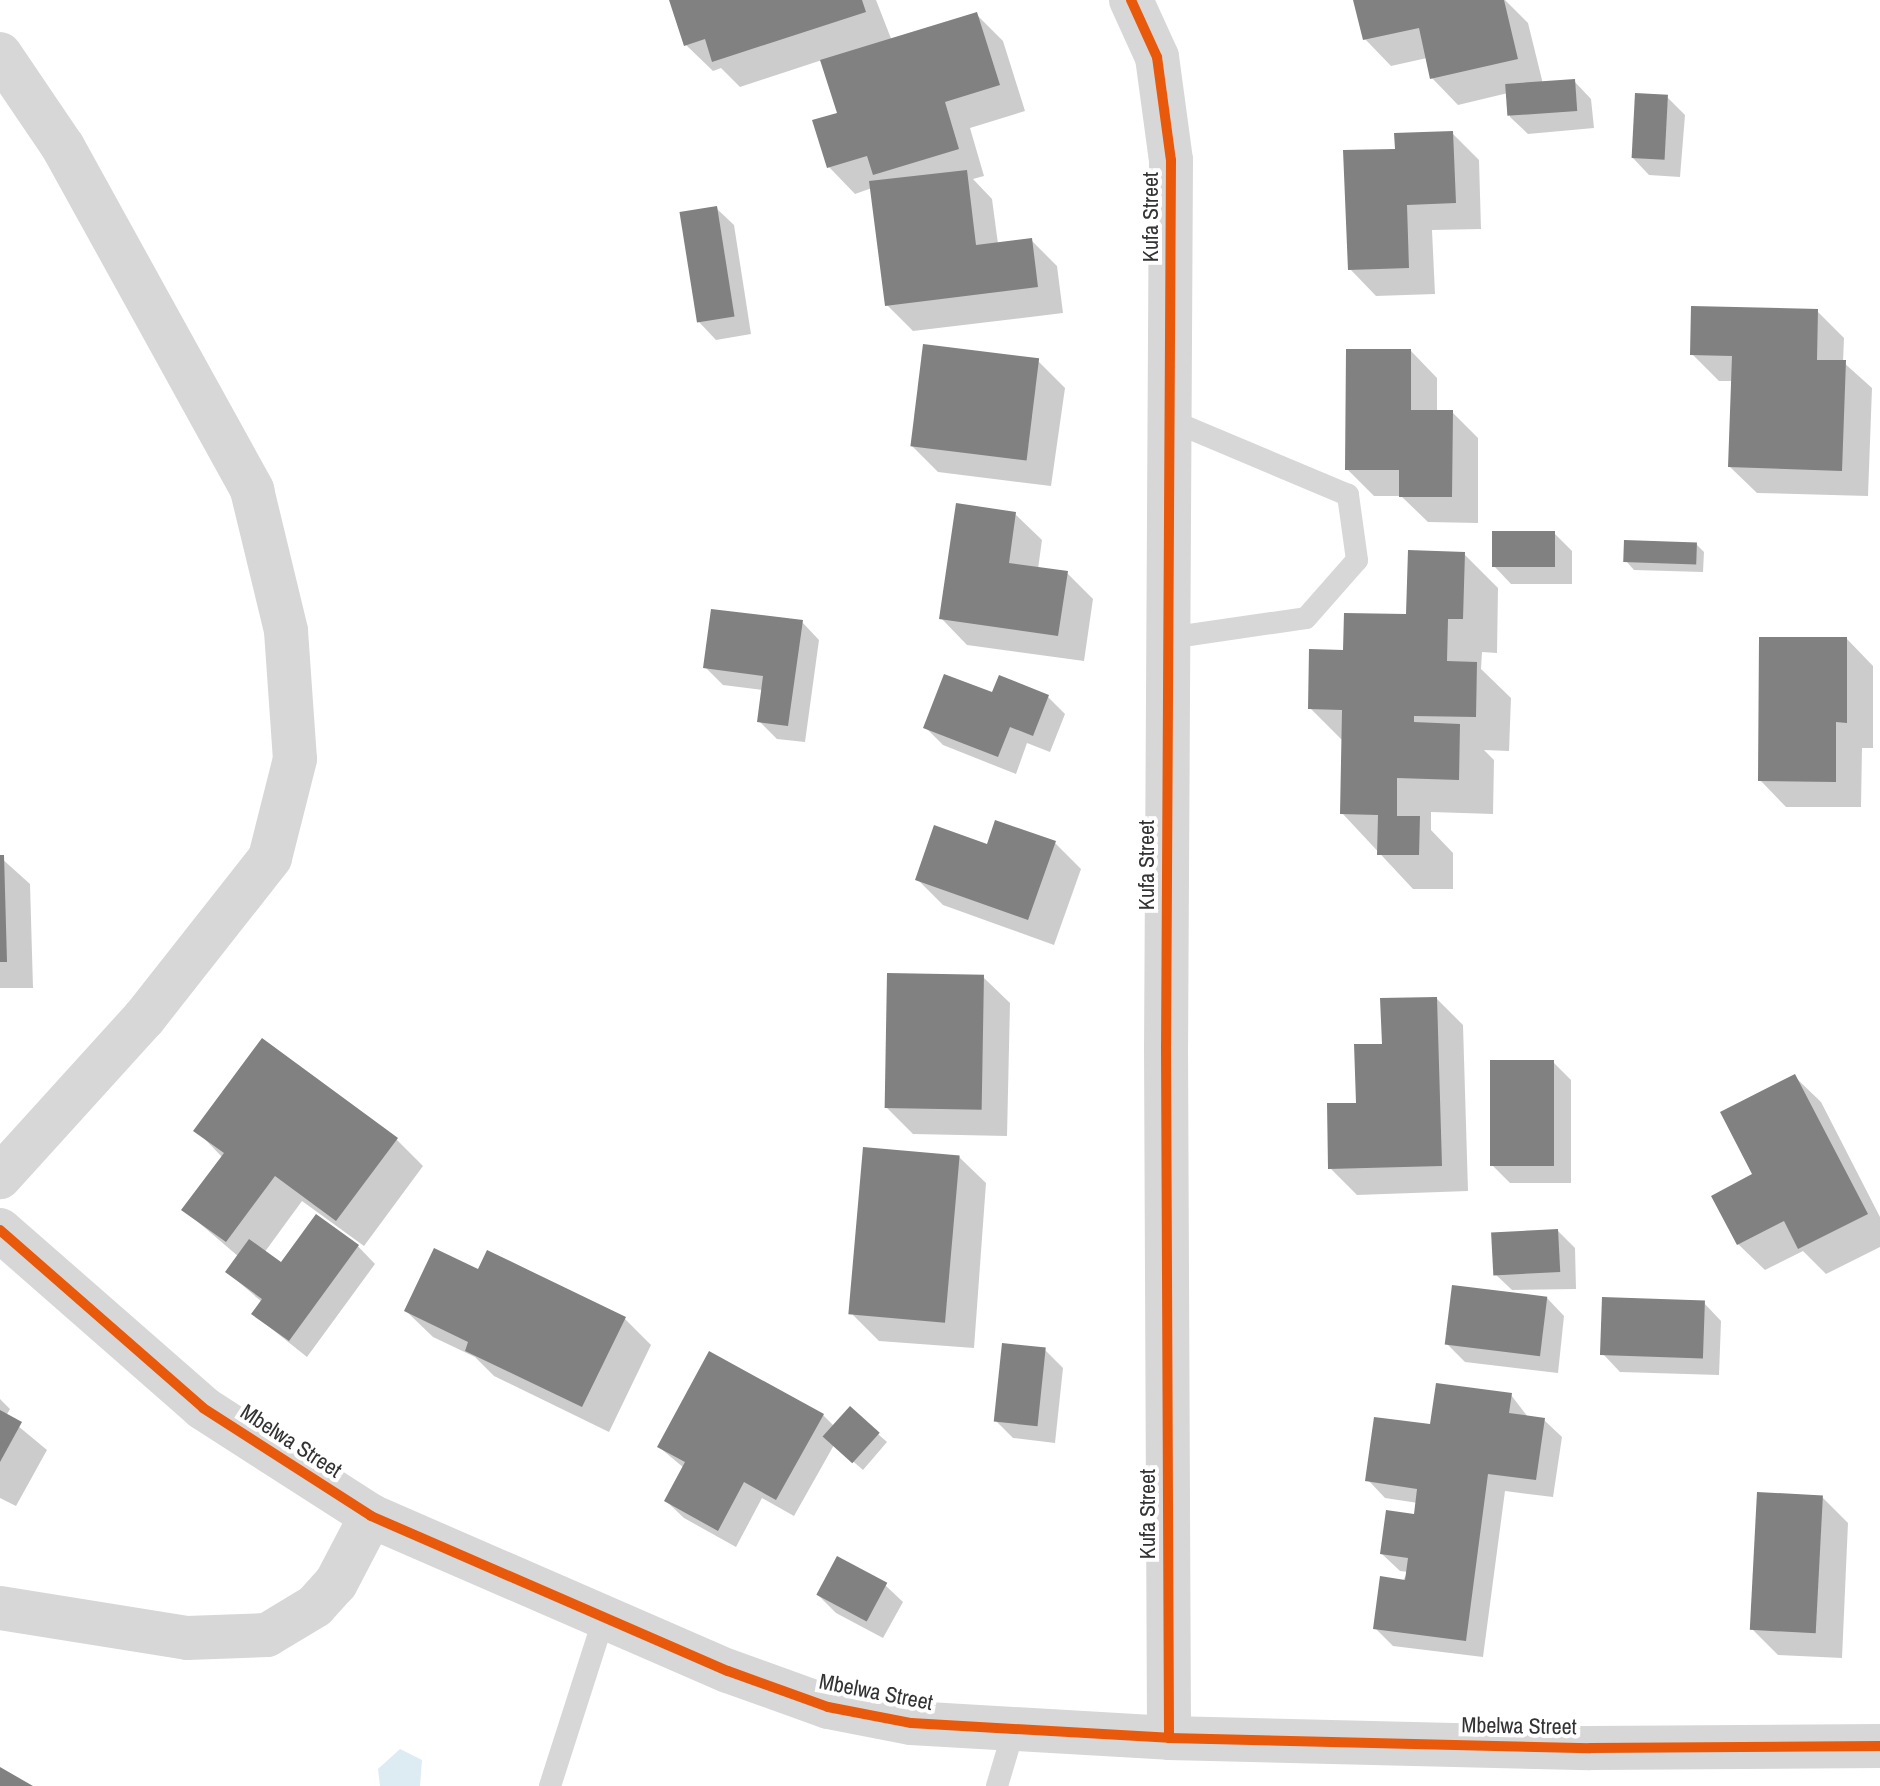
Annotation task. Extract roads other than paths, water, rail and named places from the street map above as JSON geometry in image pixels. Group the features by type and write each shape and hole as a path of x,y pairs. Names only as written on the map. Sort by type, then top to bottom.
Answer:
{"street":[{"name":"Kufa Street","path":"1131,0 1157,57 1171,160 1169,1738"},
{"path":"0,54 63,147 252,490 286,631 295,759 270,858 144,1018 0,1177"},
{"name":"Mbelwa Street","path":"0,1230 203,1408 371,1516 604,1618 828,1707 911,1723 1169,1738 1590,1748 1880,1746"},
{"path":"0,1608 187,1638 267,1635 315,1606 336,1583 371,1516"}],"lane":[{"path":"1169,638 1306,618 1357,560 1348,495 1170,420"},
{"path":"550,1786 604,1618"},
{"path":"997,1786 1014,1729"}]}
